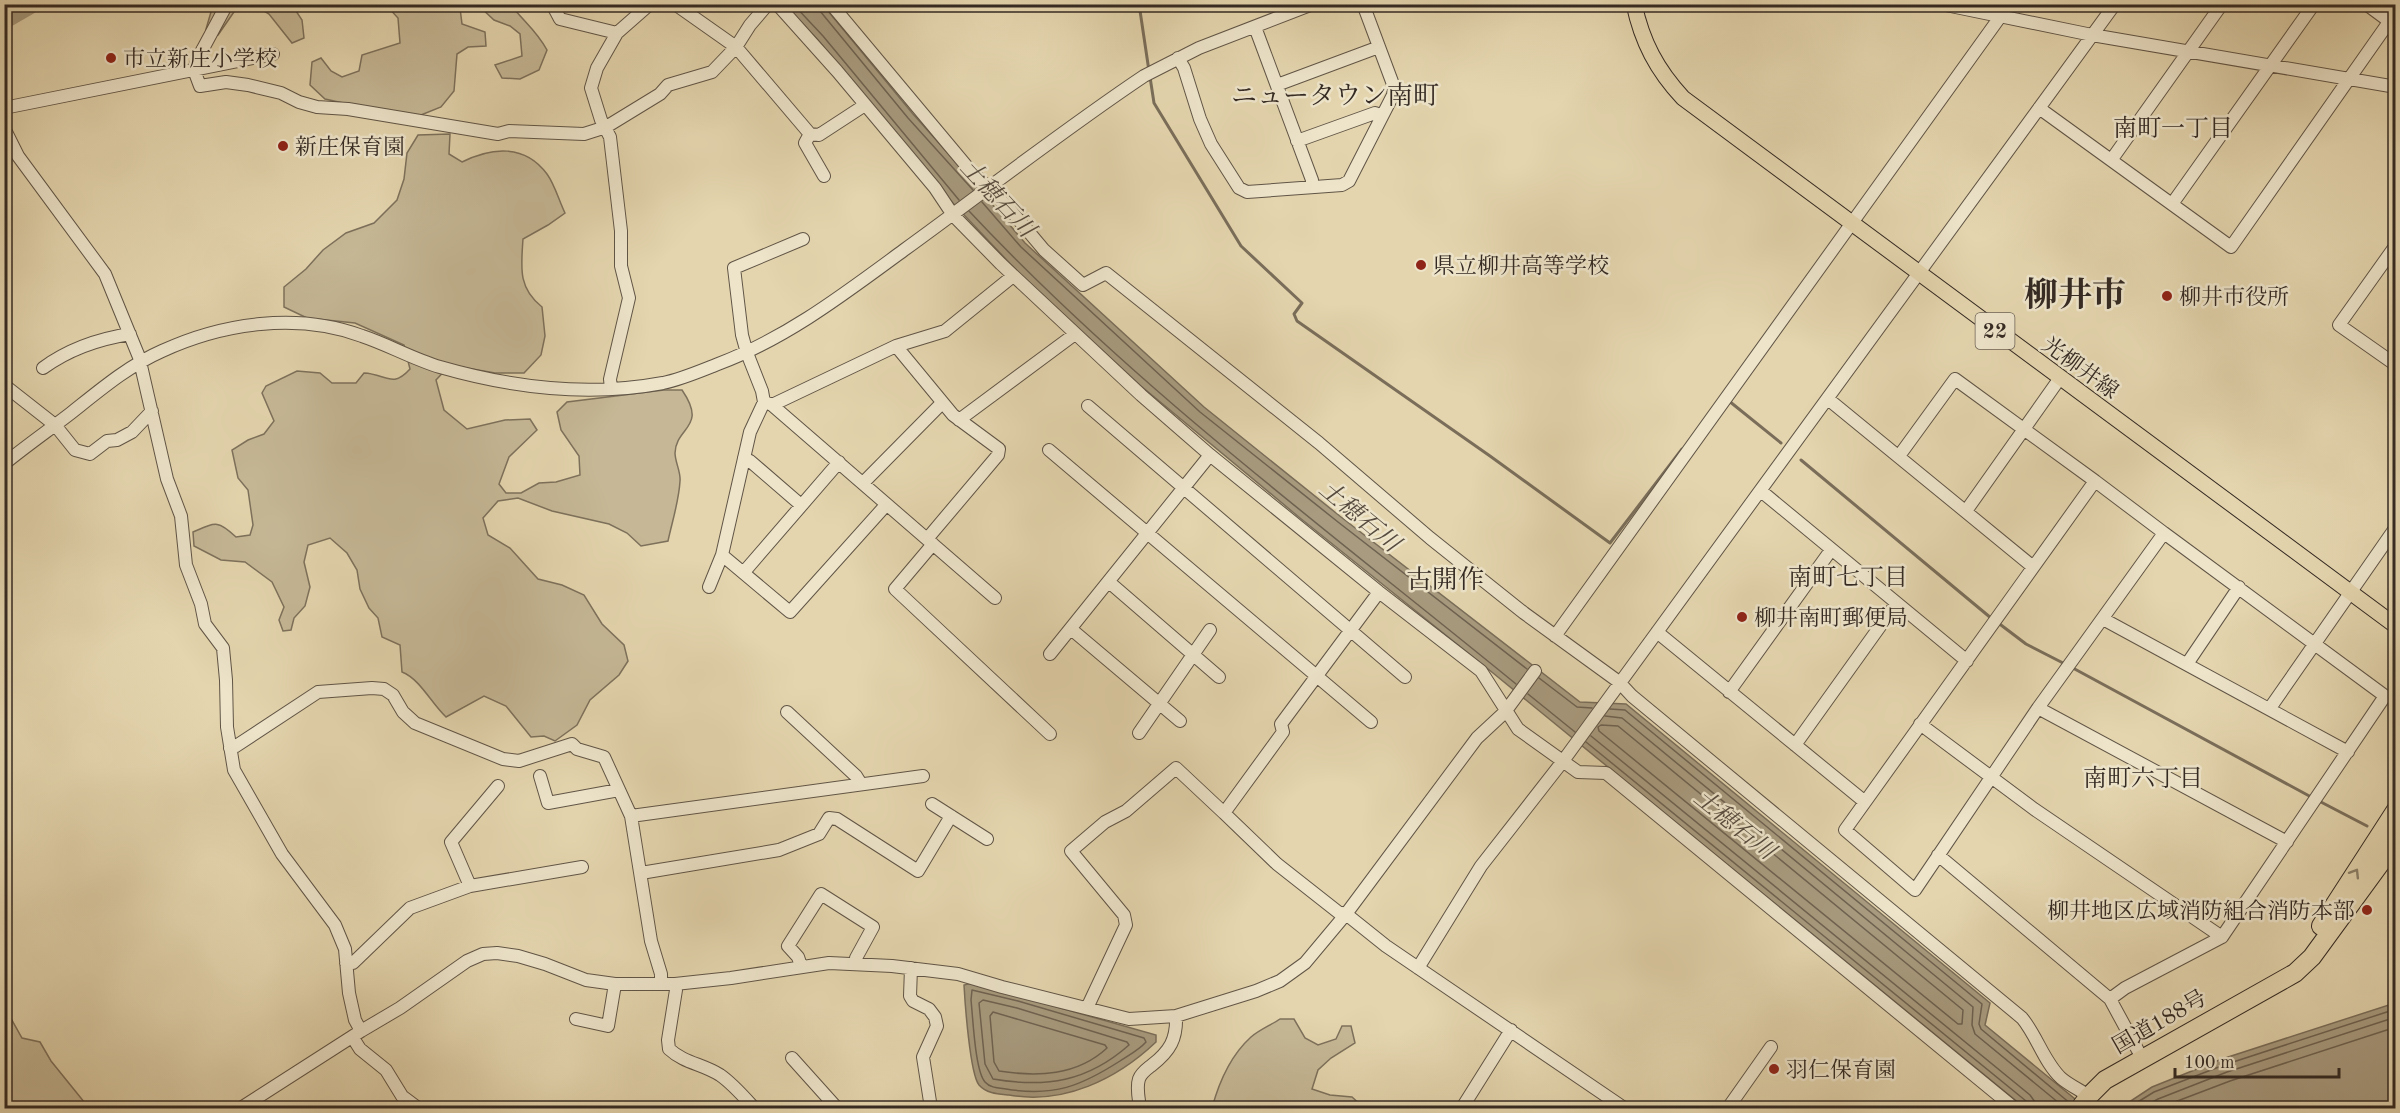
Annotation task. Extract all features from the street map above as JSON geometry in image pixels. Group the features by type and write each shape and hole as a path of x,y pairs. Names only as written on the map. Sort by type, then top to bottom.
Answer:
{"highway":[{"name":"国道188号","path":"2269,986 2305,950 2396,810"},
{"name":"国道188号","path":"2085,1102 2105,1080 2295,973 2312,957 2396,842"}],"main road":[{"name":"光柳井線","path":"1635,4 1647,48 1659,70 1683,98 2396,627"}],"street":[{"path":"227,4 198,58 195,70 200,86 226,82 248,85 281,93 316,107 348,109 498,134 509,131 584,134 606,127 660,94 668,85 712,72 736,47 750,25 768,4"},
{"path":"552,4 560,20 617,33"},
{"path":"611,389 610,379 629,298 621,266 621,231 610,137 601,120 591,88 597,68 617,33 650,4"},
{"path":"675,4 736,47 810,134 819,135 865,105"},
{"path":"777,4 955,213 1013,276 1141,395 1210,455 1481,671 1505,712 1518,729 1578,771 1606,773 2014,1108"},
{"path":"831,4 987,190 1044,250 1083,285 1106,273 1319,443 1430,538 1555,636 1619,682 1632,696 2022,1018 2033,1032 2060,1078 2085,1102"},
{"path":"4,464 118,376 159,352 207,335 268,323 296,323 330,327 362,336 392,350 440,367 524,386 560,390 611,389 666,382 747,353 774,340 823,309 1148,74 1178,58 1313,4"},
{"path":"1178,58 1184,68 1200,119 1212,144 1239,188 1247,192 1342,185 1349,181 1393,95 1394,87 1363,4"},
{"path":"1941,4 1968,7 2000,17 2092,35 2396,87"},
{"path":"1418,968 1482,866 1563,761 2115,4"},
{"path":"2112,159 2222,4"},
{"path":"2172,204 2314,4"},
{"path":"2039,108 2231,247 2392,16 2366,4"},
{"path":"1555,636 2000,17"},
{"path":"1255,27 1312,180 1312,187"},
{"path":"1277,86 1379,47"},
{"path":"4,108 273,54"},
{"path":"1298,141 1375,113 1382,116"},
{"path":"4,128 18,156 109,281 130,334 140,363 167,479 181,516 186,565 201,604 205,624 223,648 230,748 234,770 282,854 335,925 343,941 360,1049 386,1070 402,1096 418,1108"},
{"path":"810,134 805,143 824,176"},
{"path":"803,239 734,268 742,335 768,403 995,598"},
{"path":"2396,245 2339,325 2396,365"},
{"path":"709,587 722,555 750,432 768,403 896,346 945,331 1013,276"},
{"path":"43,368 58,357 102,338 130,334"},
{"path":"959,420 1075,334"},
{"path":"896,346 942,403 959,420 999,449 998,455 895,589 1050,734"},
{"path":"1966,511 2060,378"},
{"path":"1899,456 1955,379 2385,696 2222,937 2110,999"},
{"path":"4,385 55,425 75,450 90,454 107,441 117,440 132,432 152,411"},
{"path":"1828,399 2032,566"},
{"path":"863,483 942,403"},
{"path":"1088,406 1405,677"},
{"path":"1049,450 1371,722"},
{"path":"1050,654 1210,455"},
{"path":"744,458 801,505"},
{"path":"744,572 839,462"},
{"path":"2095,481 1845,830 1915,890 2038,708 2164,533"},
{"path":"1761,491 1967,661"},
{"path":"722,555 790,612 886,505"},
{"path":"2270,708 2316,645 2349,593 2394,534"},
{"path":"1730,692 1831,550"},
{"path":"1109,582 1220,677"},
{"path":"2187,664 2239,587"},
{"path":"1224,813 1283,732 1281,724 1379,592"},
{"path":"1795,745 1896,603"},
{"path":"2103,619 2348,752"},
{"path":"1071,629 1180,721"},
{"path":"1139,733 1210,630"},
{"path":"1657,632 1865,802"},
{"path":"241,1108 400,1008 467,962 483,954 518,956 586,980 615,984 675,984 829,963 911,968 958,974 1130,1019 1176,1016 1280,981 1297,971 1346,914 1477,738 1505,712 1536,671"},
{"path":"230,748 318,692 384,689 393,695 403,712 415,723 503,759 519,761 572,744 577,750 604,757 631,816 651,941 661,974 661,984"},
{"path":"2038,708 2287,842"},
{"path":"787,712 856,776 861,784"},
{"path":"1920,724 2044,815 2222,937"},
{"path":"1087,1008 1126,925 1124,915 1071,851 1105,822 1126,811 1176,768 1277,864 1338,912 1346,914 1386,946 1624,1108"},
{"path":"631,816 923,776"},
{"path":"540,777 548,803 619,790"},
{"path":"470,886 452,842 498,786"},
{"path":"932,804 987,839"},
{"path":"641,873 779,850 819,834 829,818 837,819 918,871 951,816"},
{"path":"1938,855 2110,999 2142,1058"},
{"path":"346,963 353,963 410,908 470,886 582,867"},
{"path":"801,966 798,957 788,946 821,894 873,927 856,958 856,964"},
{"path":"911,968 910,996 913,1001 929,1009 935,1017 937,1026 923,1057 931,1108"},
{"path":"576,1019 608,1026 615,984"},
{"path":"675,984 668,1040 669,1049 687,1062 698,1064 719,1074 754,1108"},
{"path":"1140,1108 1138,1080 1173,1045 1177,1030 1176,1016"},
{"path":"1462,1108 1511,1030"},
{"path":"1728,1108 1771,1047"},
{"path":"792,1058 835,1108"}],"shaded area":[{"path":"297,4 294,8 302,20 304,38 292,43 269,14 254,5 236,9 218,35 206,38 206,29 213,5"},
{"path":"354,5 464,5 460,8 462,24 485,32 486,46 468,47 457,54 454,91 441,107 421,115 412,116 375,110 325,99 310,85 312,62 321,58 331,71 342,77 359,71 362,55 400,43 398,18 387,6 365,10"},
{"path":"478,5 511,5 547,50 539,70 520,79 502,78 495,65 522,56 520,34 510,26 494,20"},
{"path":"450,134 449,154 462,162 496,151 508,151 529,157 547,174 565,213 523,239 522,268 525,285 534,300 542,307 545,336 541,355 524,373 495,373 450,365 436,380 444,410 467,429 505,420 530,419 537,430 509,457 499,484 506,493 521,493 539,483 556,482 580,475 579,456 561,430 557,412 567,402 664,390 682,390 692,412 689,426 680,437 675,453 680,478 677,504 668,541 641,546 627,533 609,524 552,511 518,498 498,501 483,518 488,535 510,548 538,579 562,585 584,595 602,624 624,645 628,661 619,675 590,700 577,725 555,741 544,736 531,737 506,706 484,696 446,717 420,686 402,672 400,645 382,637 378,618 369,608 360,589 357,570 347,553 330,538 308,545 304,562 310,587 305,606 294,618 291,630 283,631 279,620 284,607 272,582 245,562 221,560 194,546 193,532 216,524 221,525 236,537 250,535 253,525 248,490 238,478 232,450 264,434 274,421 262,393 266,386 297,371 320,373 332,383 356,383 364,373 393,379 404,375 410,369 404,345 355,323 307,318 284,307 284,287 306,269 323,250 346,233 374,223 397,200 404,179 407,153 418,135"},
{"path":"4,1006 22,1038 40,1042 51,1061 89,1108 18,1108 5,1100"},
{"path":"1280,1019 1294,1019 1305,1038 1318,1045 1336,1039 1342,1026 1351,1026 1355,1043 1331,1058 1318,1070 1312,1089 1330,1095 1352,1097 1364,1108 1212,1108 1222,1079 1237,1052 1254,1034"}],"water":[{"path":"785,5 823,5 913,114 1025,243 1204,407 1341,517 1580,702 1626,704 1990,1003 1985,1025 2086,1108 2025,1108 1141,386 1019,273 949,199 818,40"},
{"path":"972,983 1156,1035 1156,1042 1107,1078 1069,1092 1030,1097 989,1092 979,1085 973,1067 964,985"},
{"path":"2395,1003 2395,1108 2120,1108 2152,1087 2222,1059"}],"waterway":[{"name":"土穂石川","path":"4,19 30,4"},
{"path":"1139,4 1149,71"},
{"path":"1150,77 1154,103 1241,246 1302,303 1294,314 1297,321 1610,543 1682,449"},
{"path":"1729,401 1781,443"},
{"path":"1801,460 1991,618"},
{"path":"1997,622 2026,644 2065,664"},
{"path":"2071,667 2313,798"},
{"path":"2319,801 2367,826"}],"place":[{"name":"市立新庄小学校","path":"111,58"},
{"name":"新庄保育園","path":"283,146"},
{"name":"県立柳井高等学校","path":"1421,265"},
{"name":"柳井市役所","path":"2167,296"},
{"name":"柳井南町郵便局","path":"1742,617"},
{"name":"柳井地区広域消防組合消防本部","path":"2367,910"},
{"name":"羽仁保育園","path":"1774,1069"}],"district":[{"name":"ニュータウン南町","path":"1335,95"},
{"name":"南町一丁目","path":"2173,128"},
{"name":"柳井市","path":"2075,294"},
{"name":"南町七丁目","path":"1848,577"},
{"name":"古開作","path":"1445,579"},
{"name":"南町六丁目","path":"2143,778"}]}
